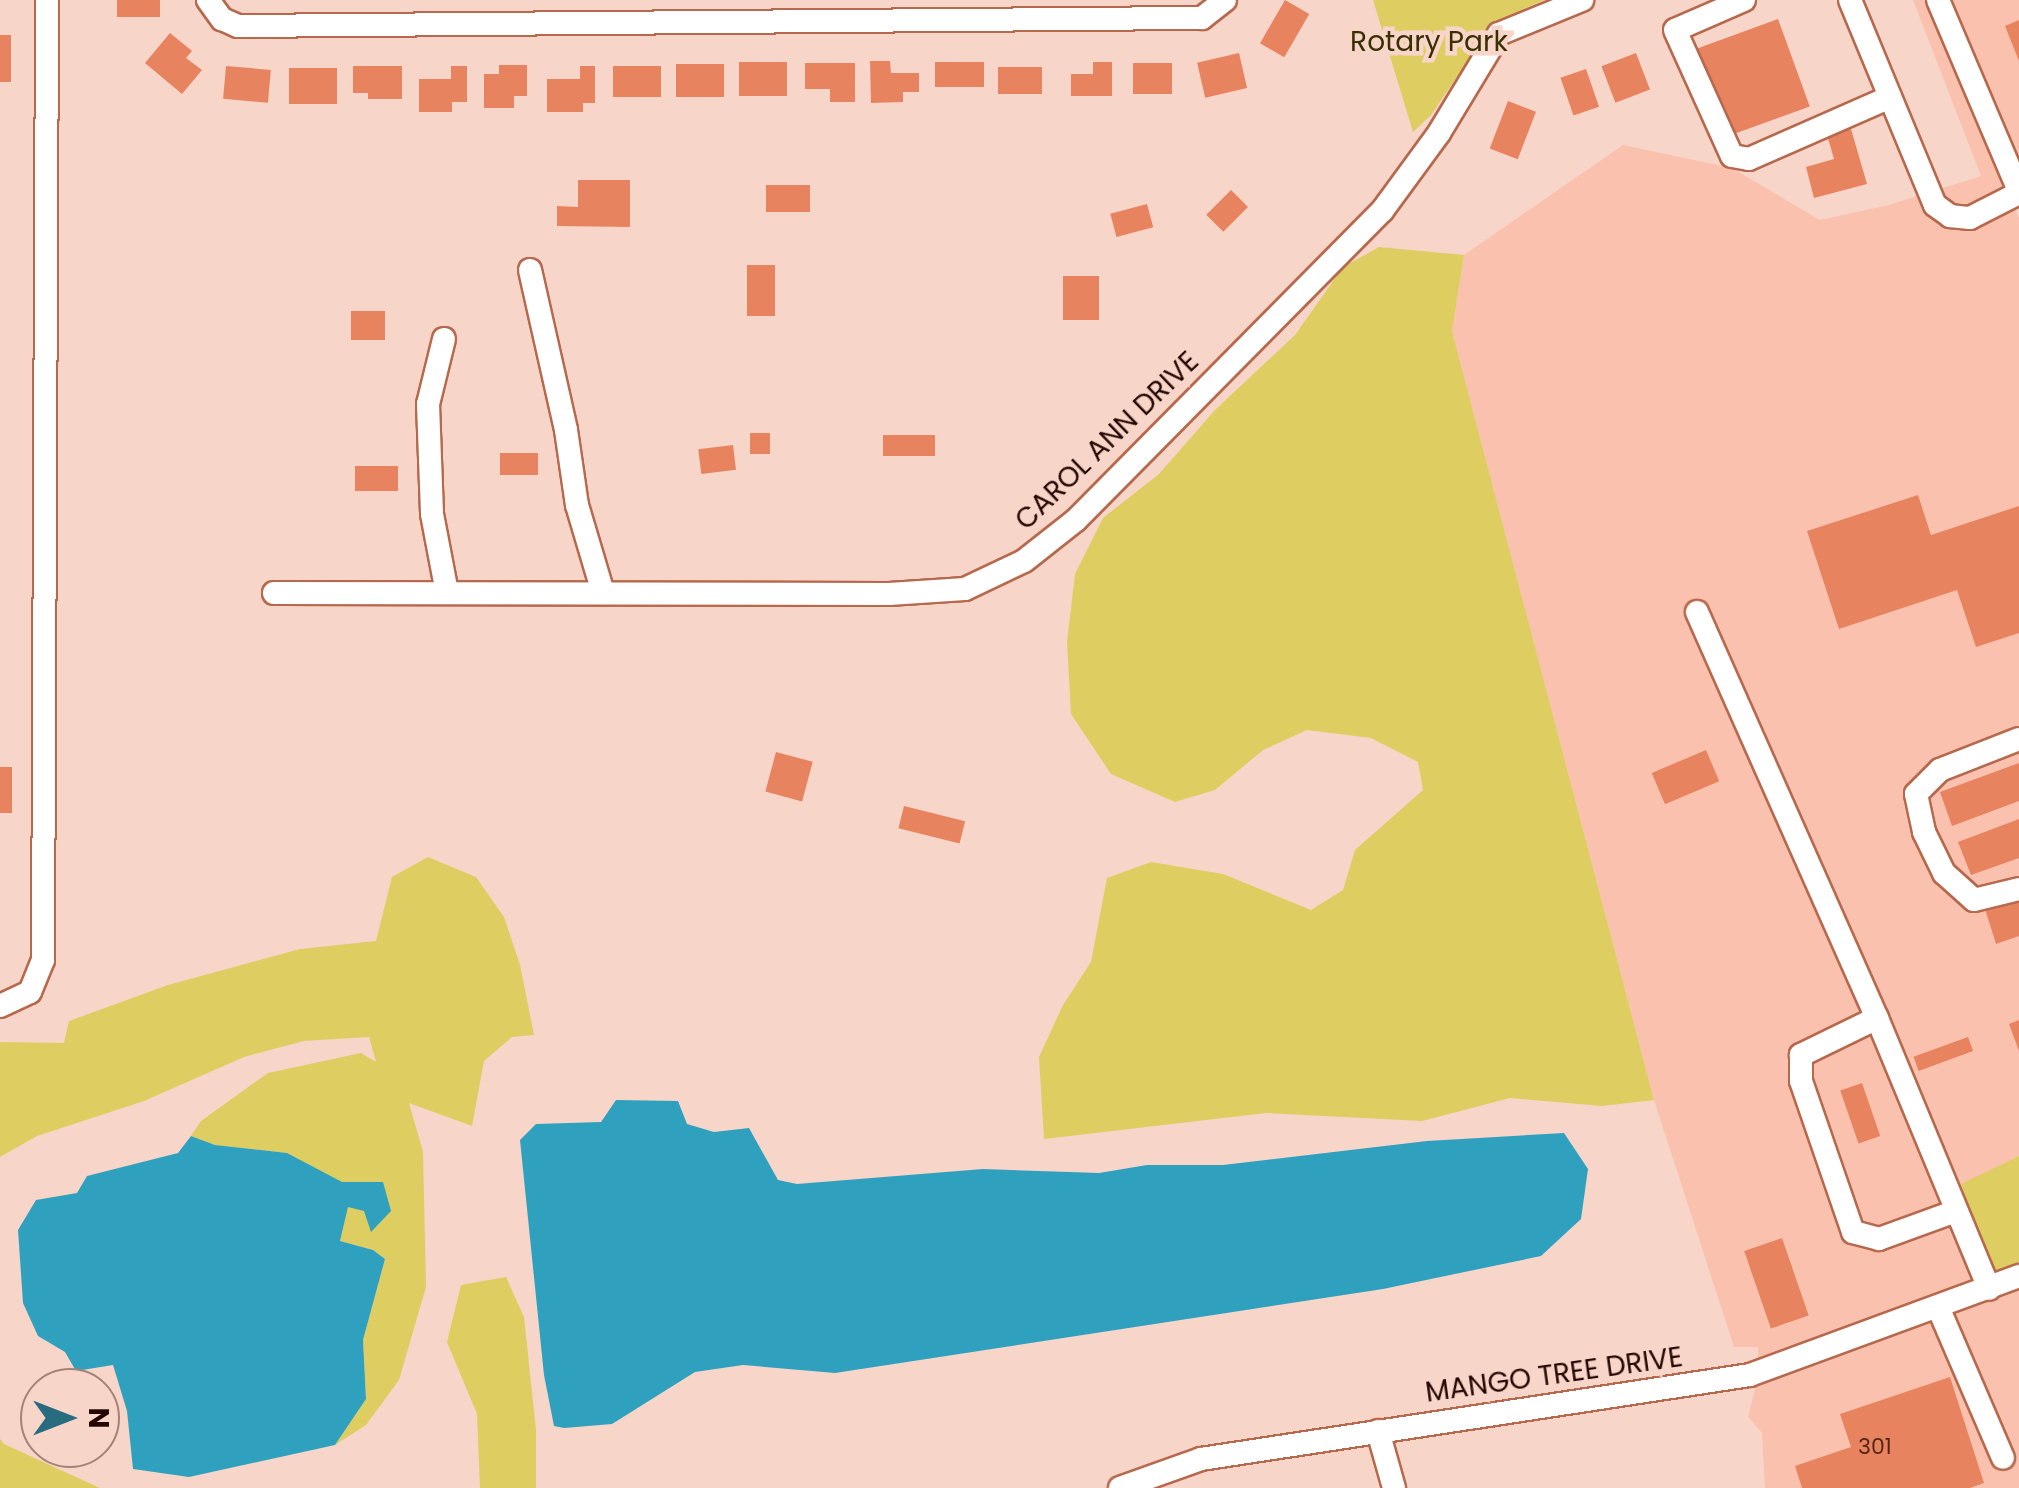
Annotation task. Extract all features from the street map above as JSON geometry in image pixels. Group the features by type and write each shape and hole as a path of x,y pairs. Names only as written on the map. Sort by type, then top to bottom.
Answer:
{"street":[{"path":"0,1006 30,992 43,960 47,0"},
{"path":"208,0 222,19 238,26 1202,18 1226,0"},
{"name":"CAROL ANN DRIVE","path":"274,592 965,590 1024,560 1076,520 1382,211 1439,133 1499,34 1582,0"},
{"path":"1744,0 1674,30 1732,156 1748,159 1890,98"},
{"path":"1850,0 1942,213 1970,218 2019,192 1938,0"},
{"path":"530,270 566,430 577,505 603,593"},
{"path":"444,339 428,404 432,514 447,593"},
{"path":"1697,612 1878,1018 1988,1289"},
{"path":"2019,739 1940,770 1916,794 1924,832 1944,873 1974,900 2019,889"},
{"path":"1878,1018 1801,1055 1801,1081 1853,1232 1880,1239 1954,1212"},
{"name":"MANGO TREE DRIVE","path":"1120,1488 1201,1458 1750,1375 2019,1276"},
{"path":"1938,1307 2003,1458"},
{"path":"1378,1431 1394,1488"}],"shaded area":[{"path":"1913,0 1926,0 2019,218 2019,1156 1961,1185 1994,1273 2019,1262 2019,1488 1765,1488 1762,1433 1748,1417 1758,1377 1758,1347 1734,1347 1654,1100 1452,331 1464,255 1623,145 1732,168 1820,220 1889,205 1981,176"},
{"path":"1950,0 2019,0 2019,163"}],"green space":[{"name":"Rotary Park","path":"1373,0 1544,0 1494,22 1431,115 1413,132"},
{"path":"1379,247 1464,255 1452,331 1654,1100 1602,1106 1510,1098 1422,1121 1266,1113 1044,1139 1039,1057 1063,1005 1091,962 1107,878 1151,862 1223,874 1311,910 1343,890 1355,850 1423,790 1418,762 1371,738 1307,730 1263,750 1215,790 1175,802 1111,774 1071,714 1067,642 1075,574 1103,518 1159,474 1215,410 1295,335 1343,267"},
{"path":"428,857 476,877 504,917 520,965 534,1035 512,1037 484,1061 472,1126 409,1103 423,1152 426,1287 399,1380 366,1425 335,1445 366,1399 363,1340 385,1259 373,1250 340,1241 348,1206 391,1212 287,1153 215,1145 191,1136 201,1121 268,1073 361,1053 376,1062 369,1037 304,1041 244,1057 144,1101 37,1136 0,1157 0,1042 64,1043 69,1021 168,985 300,949 376,941 392,877"},
{"path":"2019,1156 2019,1262 1993,1273 1961,1184"},
{"path":"506,1277 524,1317 536,1430 536,1488 480,1488 477,1414 447,1342 461,1285"},
{"path":"0,1439 20,1451 20,1468 56,1468 100,1488 0,1488"}],"water":[{"path":"616,1100 678,1101 687,1124 714,1132 749,1128 778,1180 797,1184 983,1169 1099,1173 1147,1165 1223,1165 1427,1141 1564,1133 1588,1169 1581,1219 1541,1256 1383,1289 835,1373 743,1365 695,1372 612,1424 564,1428 554,1426 544,1375 520,1140 536,1124 601,1122"},
{"path":"191,1136 215,1145 287,1153 342,1182 383,1182 391,1211 371,1232 364,1211 348,1207 340,1241 373,1250 385,1259 363,1340 366,1399 335,1445 189,1477 133,1469 120,1368 74,1368 65,1352 38,1336 23,1303 18,1230 36,1200 77,1193 87,1176 178,1153"}],"building":[{"path":"117,0 160,0 160,17 117,17"},
{"path":"1285,0 1309,14 1284,57 1260,43"},
{"path":"1778,19 1810,106 1729,136 1697,48"},
{"path":"2019,20 2019,61 2005,26"},
{"path":"170,33 192,51 186,58 202,70 182,94 145,63"},
{"path":"0,35 11,35 11,82 0,82"},
{"path":"1239,53 1247,88 1205,98 1197,63"},
{"path":"1636,53 1650,89 1615,103 1601,66"},
{"path":"870,61 890,61 891,73 919,73 919,92 903,92 903,102 871,103"},
{"path":"739,62 787,62 787,96 739,96"},
{"path":"935,62 984,62 984,87 935,87"},
{"path":"1093,62 1112,62 1112,96 1071,96 1071,74 1093,74"},
{"path":"805,63 855,63 855,102 830,102 830,89 805,89"},
{"path":"1133,63 1172,63 1172,94 1133,94"},
{"path":"676,64 724,64 724,97 676,97"},
{"path":"499,65 527,65 527,96 514,96 514,108 484,108 484,74 499,74"},
{"path":"226,66 271,70 268,103 223,99"},
{"path":"353,66 402,66 402,99 368,99 368,93 353,93"},
{"path":"451,66 467,66 467,102 452,102 452,112 419,112 419,79 451,79"},
{"path":"580,66 595,66 595,103 583,103 583,112 547,112 547,79 580,79"},
{"path":"613,66 661,66 661,97 613,97"},
{"path":"998,67 1042,67 1042,94 998,94"},
{"path":"289,68 337,68 337,104 289,104"},
{"path":"1586,69 1599,107 1573,116 1560,78"},
{"path":"1508,101 1536,112 1518,159 1490,149"},
{"path":"1851,129 1867,184 1814,198 1806,167 1834,159 1827,135"},
{"path":"578,180 630,180 630,227 557,226 557,206 578,207"},
{"path":"766,185 810,185 810,212 766,212"},
{"path":"1231,190 1248,207 1223,232 1206,215"},
{"path":"1147,204 1153,227 1117,237 1110,214"},
{"path":"747,265 775,265 775,316 747,316"},
{"path":"1063,276 1099,276 1099,320 1063,320"},
{"path":"351,311 385,311 385,340 351,340"},
{"path":"750,433 770,433 770,454 750,454"},
{"path":"883,435 935,435 935,456 883,456"},
{"path":"733,445 736,470 701,474 698,449"},
{"path":"500,453 538,453 538,475 500,475"},
{"path":"355,466 398,466 398,491 355,491"},
{"path":"1918,495 1931,535 2019,506 2019,633 1976,647 1957,590 1839,629 1807,531"},
{"path":"1706,750 1719,781 1665,804 1652,773"},
{"path":"776,752 813,762 802,801 765,792"},
{"path":"2019,763 2019,801 1952,826 1940,792"},
{"path":"0,767 12,767 12,813 0,813"},
{"path":"904,806 965,821 960,844 898,828"},
{"path":"2019,819 2019,858 1971,875 1958,842"},
{"path":"2019,898 2019,936 1996,944 1985,909"},
{"path":"2019,1020 2019,1051 2009,1024"},
{"path":"1968,1037 1973,1051 1919,1071 1913,1057"},
{"path":"1862,1083 1880,1136 1858,1143 1840,1090"},
{"path":"1782,1238 1809,1316 1771,1329 1744,1251"},
{"path":"1950,1377 1984,1483 1970,1488 1802,1488 1795,1466 1851,1447 1840,1414"}]}
